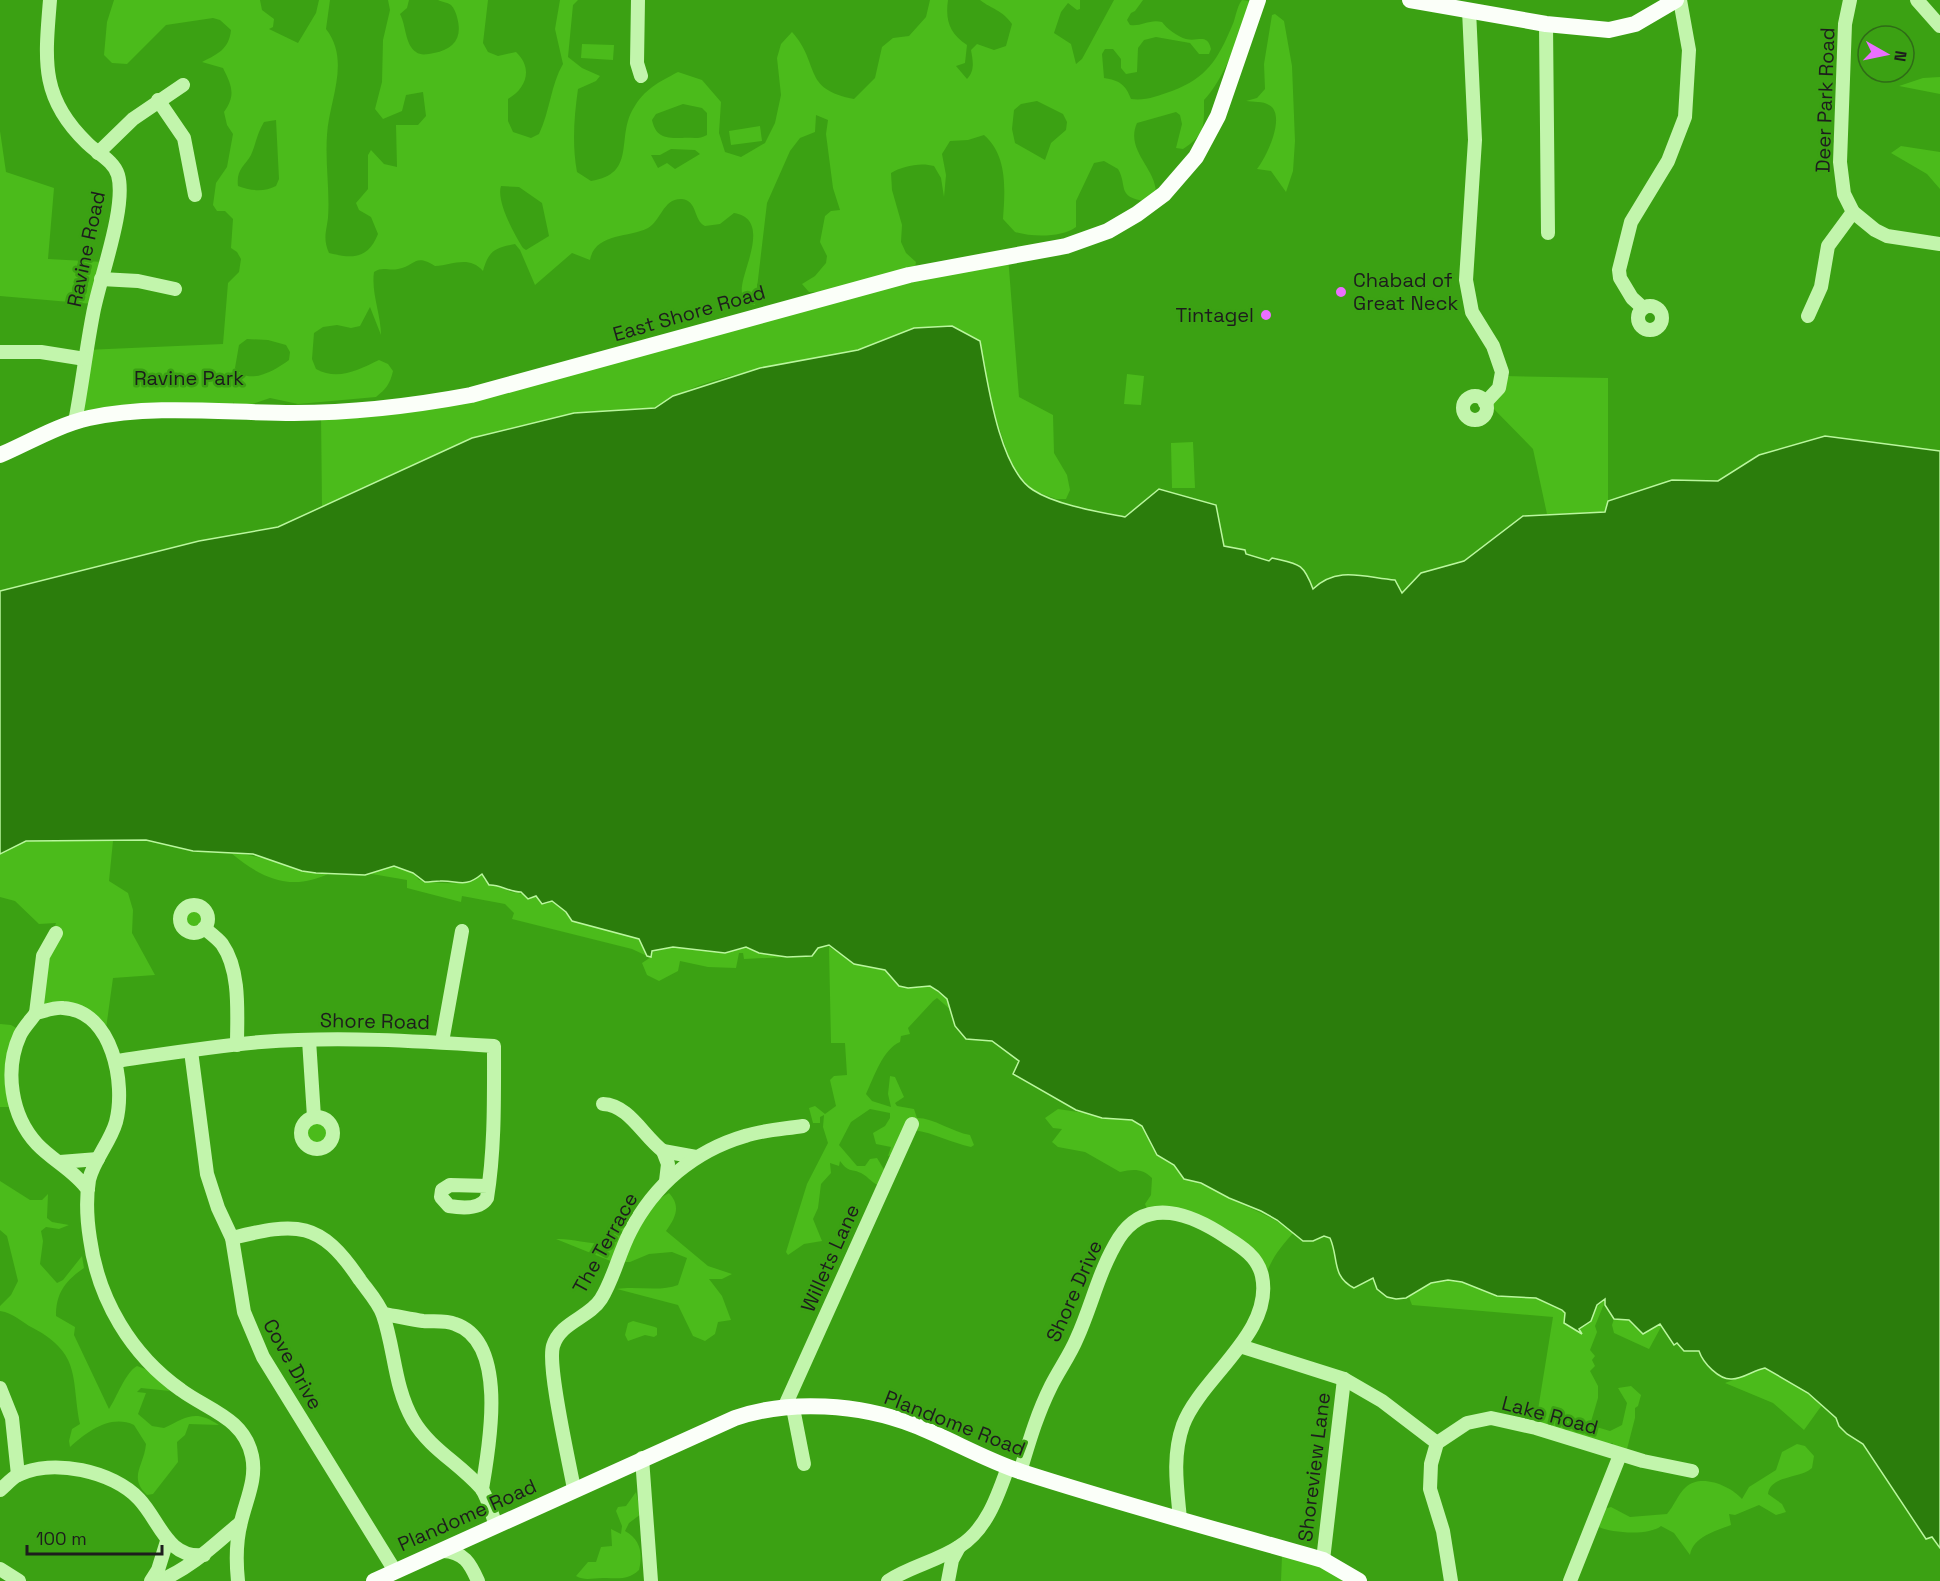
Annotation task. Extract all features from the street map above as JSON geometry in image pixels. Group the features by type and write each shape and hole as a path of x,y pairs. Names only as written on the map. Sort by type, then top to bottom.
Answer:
{"main road":[{"name":"East Shore Road","path":"0,455 75,422 96,417 151,411 343,412 428,403 507,386 909,275 1085,241 1137,214 1164,194 1196,157 1218,116 1258,0"},
{"path":"1410,0 1476,7 1546,24 1596,30 1620,28 1646,18 1678,0"},
{"name":"Plandome Road","path":"374,1581 642,1458 735,1418 761,1411 789,1408 842,1408 884,1415 915,1425 1014,1469 1323,1560 1359,1581"}],"street":[{"name":"Ravine Road","path":"50,0 46,45 52,94 69,126 112,165 119,181 113,236 101,279 75,422"},
{"path":"638,0 637,63 641,76"},
{"path":"1643,308 1632,298 1620,278 1619,270 1631,222 1668,161 1685,117 1689,50 1678,0"},
{"name":"Deer Park Road","path":"1851,0 1845,24 1840,162 1844,194 1853,212"},
{"path":"1917,0 1940,26"},
{"path":"1476,7 1475,140 1466,280 1472,312 1493,346 1502,372 1499,388 1485,403"},
{"path":"1546,24 1548,233"},
{"path":"98,153 158,100 183,85"},
{"path":"158,100 184,138 195,195"},
{"path":"1808,316 1821,287 1828,246 1853,212 1861,221 1887,236 1940,244"},
{"path":"101,279 138,281 175,289"},
{"path":"0,352 41,352 85,359"},
{"path":"204,928 221,943 233,974 237,999 237,1045"},
{"path":"442,1042 462,931"},
{"path":"56,933 43,956 36,1013 20,1035 13,1058 12,1091 25,1128 37,1144 60,1162 88,1190"},
{"path":"36,1013 62,1008 83,1014 105,1036 116,1060 120,1092 117,1119 91,1172 88,1190 90,1238 94,1263 106,1299 117,1322 132,1344 157,1371 182,1391 231,1420 247,1441 252,1455 253,1479 240,1523 238,1581"},
{"path":"309,1040 314,1117"},
{"name":"Shore Road","path":"116,1060 237,1045 309,1040 442,1042 494,1046 489,1186"},
{"name":"Cove Drive","path":"191,1051 207,1174 218,1208 232,1238 239,1295 257,1346 395,1570"},
{"path":"603,1104 624,1111 645,1136 663,1150 696,1157"},
{"name":"Willets Lane","path":"789,1408 912,1124"},
{"name":"The Terrace","path":"574,1489 554,1375 553,1345 564,1329 600,1300 636,1221 666,1181 696,1157 745,1136 803,1126"},
{"path":"663,1150 668,1164 666,1181"},
{"path":"60,1162 76,1163 98,1159"},
{"name":"Shore Drive","path":"960,1547 981,1526 1014,1469 1038,1414 1076,1341 1106,1258 1122,1234 1140,1220 1166,1211 1184,1214 1221,1233 1255,1259 1262,1277 1262,1298 1252,1324 1240,1346 1193,1404 1184,1422 1176,1463 1180,1519"},
{"path":"232,1238 278,1227 299,1229 313,1234 340,1253 383,1314 398,1385 413,1420 435,1449 482,1489 496,1526"},
{"path":"383,1314 455,1324 469,1331 478,1343 489,1378 492,1415 492,1435 482,1489"},
{"path":"1240,1346 1344,1379 1382,1401 1437,1443 1431,1464 1430,1490 1443,1531 1451,1581"},
{"name":"Shoreview Lane","path":"1323,1560 1344,1379"},
{"path":"0,1388 12,1418 18,1475"},
{"path":"789,1408 804,1464"},
{"name":"Lake Road","path":"1437,1443 1467,1423 1491,1418 1536,1428 1620,1455 1692,1471"},
{"path":"1570,1581 1620,1455"},
{"path":"642,1458 651,1581"},
{"path":"0,1490 18,1475 64,1468 112,1479 138,1497 149,1510 167,1541 186,1554 204,1555"},
{"path":"159,1581 182,1570 204,1555 240,1523"},
{"path":"477,1534 471,1548 470,1562 478,1581"},
{"path":"151,1581 158,1570 167,1541"},
{"path":"888,1581 960,1547"},
{"path":"949,1578 960,1547"},
{"path":"443,1551 457,1553 470,1562"},
{"path":"931,1559 942,1565 949,1578"}],"green space":[{"name":"Ravine Park","path":"114,0 260,0 262,10 274,19 273,27 269,29 298,43 316,13 319,0 330,0 326,29 333,41 338,67 327,135 326,240 329,253 352,256 364,253 370,248 378,234 371,217 359,210 356,203 368,189 368,155 371,150 384,164 397,167 396,125 418,125 426,116 423,92 406,95 402,111 383,119 375,109 382,82 383,40 390,10 388,0 409,0 407,8 400,14 412,49 425,54 447,49 458,37 459,24 454,9 451,5 438,0 488,0 483,43 488,52 498,56 516,52 525,65 526,77 523,84 508,99 508,121 513,132 531,138 539,134 563,64 555,29 560,0 578,0 573,5 568,57 582,68 600,76 596,81 578,89 575,110 574,141 577,172 591,181 615,171 620,163 628,120 642,96 658,83 678,72 702,80 721,102 719,133 725,152 741,157 765,143 775,123 781,95 777,58 781,44 792,32 801,44 819,82 837,95 854,99 875,78 882,47 893,38 909,36 926,17 930,0 948,0 947,14 950,26 956,36 967,45 965,63 956,66 967,79 970,76 973,62 971,50 977,44 994,50 1006,46 1012,24 1000,12 980,0 1080,0 1080,9 1077,10 1068,3 1061,12 1054,33 1071,44 1076,64 1082,59 1114,0 1143,0 1127,20 1130,25 1153,21 1162,22 1172,32 1183,38 1207,41 1211,49 1209,54 1199,54 1190,43 1156,37 1144,40 1138,48 1137,72 1126,74 1121,68 1121,59 1113,49 1105,49 1102,54 1104,78 1121,84 1131,99 1141,99 1184,86 1203,73 1222,48 1240,3 1242,0 1249,1 1232,53 1218,81 1204,100 1202,128 1196,139 1183,149 1176,148 1182,124 1180,115 1176,112 1137,123 1134,133 1137,150 1151,174 1156,192 1145,201 1130,197 1124,190 1118,169 1104,161 1094,163 1076,201 1076,227 1070,231 1046,236 1015,232 1003,219 1003,174 992,143 984,135 968,140 950,141 942,154 946,175 944,197 941,178 934,166 912,165 891,173 892,190 902,225 901,242 906,253 916,262 915,268 822,292 809,292 802,284 815,276 826,263 827,256 820,242 825,216 831,211 840,210 833,188 826,134 828,120 816,115 815,132 800,138 790,151 767,203 755,305 744,305 742,291 753,243 751,224 745,217 734,213 720,224 705,226 699,220 691,203 682,199 676,200 666,206 648,228 605,241 593,251 590,260 572,253 535,285 520,250 515,244 502,247 490,254 483,271 472,263 460,262 435,266 419,260 398,269 380,269 374,272 373,280 381,335 370,307 360,326 323,327 314,333 312,359 316,369 332,374 348,373 379,360 388,364 393,371 385,389 376,397 298,404 270,398 238,409 233,402 234,412 86,419 80,398 85,350 223,344 228,283 239,272 241,259 231,248 233,219 225,211 217,211 213,205 216,183 227,167 233,134 227,125 224,112 230,100 231,90 223,68 202,62 225,46 231,30 220,20 213,18 166,25 127,64 112,63 104,55 107,22","holes":["1037,101 1063,114 1067,122 1066,130 1051,143 1045,160 1015,143 1012,129 1014,110 1021,104","683,104 702,108 707,113 707,135 695,138 662,136 656,130 652,120 656,114","276,120 279,179 276,186 252,190 238,186 238,176 251,155 264,122","671,149 695,150 700,154 675,169 667,163 658,168 651,155 660,155","501,186 519,187 542,203 549,236 526,250 523,248 503,209","247,339 268,340 286,345 290,352 289,360 262,375 247,376 235,368 239,345"]},
{"path":"1275,14 1284,21 1292,66 1295,141 1293,171 1286,192 1271,171 1257,169 1273,137 1276,118 1274,110 1264,103 1246,101 1257,98 1265,89 1264,64 1272,15"},
{"path":"582,44 614,45 613,60 581,58"},
{"path":"1940,77 1940,94 1899,86 1916,84 1916,80"},
{"path":"760,126 762,141 731,145 729,131"},
{"path":"0,131 6,172 54,188 48,259 104,262 93,304 0,296"},
{"path":"1901,146 1940,152 1940,189 1927,174 1891,153"},
{"path":"1008,256 1019,397 1053,415 1054,453 1067,475 1070,490 1066,499 1056,499 1032,490 1012,467 994,412 914,328 858,350 727,377 678,395 655,408 472,438 322,507 321,413 423,404"},
{"path":"1127,374 1144,376 1141,405 1124,404"},
{"path":"1504,376 1608,378 1608,501 1605,512 1547,514 1533,449 1488,403"},
{"path":"1193,442 1195,488 1172,488 1171,443"},
{"path":"26,841 113,841 109,881 128,893 133,910 132,933 155,975 113,978 105,1036 83,1014 36,1013 50,938 56,923 39,924 15,901 0,897 0,854"},
{"path":"231,853 244,854 305,870 330,873 303,882 278,880 254,870"},
{"path":"394,866 413,873 419,880 444,883 468,881 482,873 484,880 511,892 536,896 546,904 552,901 566,912 639,939 647,956 632,949 512,919 514,913 505,904 462,896 461,902 407,888 407,880 366,873"},
{"path":"193,905 203,909 207,919 203,929 193,933 183,929 179,919 183,909"},
{"path":"673,947 727,952 746,947 759,953 787,957 744,959 743,953 739,953 736,968 708,967 680,961 678,971 659,981 647,975 642,963 651,957 650,953"},
{"path":"829,947 865,967 885,970 899,984 930,986 947,999 951,1010 937,998 908,1028 910,1034 901,1036 900,1042 884,1057 866,1094 872,1101 891,1107 888,1094 890,1076 895,1077 904,1097 895,1103 897,1106 914,1109 917,1118 930,1120 970,1135 974,1145 971,1147 914,1130 893,1155 888,1156 891,1147 876,1144 873,1133 885,1126 890,1113 870,1109 851,1122 839,1145 857,1166 865,1166 870,1159 877,1158 888,1176 883,1187 876,1185 861,1173 848,1169 840,1161 839,1166 830,1163 831,1173 821,1184 818,1208 813,1219 822,1241 804,1244 788,1255 786,1252 807,1184 828,1143 823,1127 824,1115 820,1117 820,1123 813,1123 809,1108 815,1106 825,1114 836,1106 830,1080 834,1076 847,1075 845,1043 831,1043"},
{"path":"0,1024 11,1025 18,1029 16,1107 0,1107"},
{"path":"1058,1109 1132,1120 1142,1126 1153,1149 1174,1165 1184,1179 1206,1186 1294,1232 1275,1256 1263,1284 1262,1277 1221,1233 1147,1209 1145,1204 1151,1195 1152,1178 1145,1172 1129,1170 1120,1172 1085,1152 1058,1147 1052,1142 1062,1129 1053,1128 1045,1118"},
{"path":"317,1117 328,1122 333,1133 328,1144 317,1149 306,1144 301,1133 306,1122"},
{"path":"0,1181 30,1200 42,1200 48,1194 47,1218 52,1222 69,1225 59,1229 46,1227 41,1231 43,1241 40,1264 57,1283 63,1280 82,1256 84,1268 63,1288 56,1308 56,1316 75,1327 74,1335 109,1409 125,1380 137,1366 148,1370 170,1391 141,1388 137,1392 146,1393 138,1414 152,1426 164,1428 191,1416 204,1417 219,1425 189,1424 185,1435 177,1442 178,1462 153,1494 147,1495 139,1483 139,1471 146,1444 134,1425 116,1422 99,1426 70,1447 72,1429 80,1424 72,1369 67,1358 49,1338 13,1316 0,1311 0,1306 11,1295 18,1281 7,1236 0,1230"},
{"path":"669,1193 675,1202 676,1212 666,1231 708,1266 732,1274 722,1279 709,1279 722,1296 731,1320 718,1322 715,1334 705,1341 693,1336 678,1305 617,1289 664,1288 678,1285 687,1258 672,1252 649,1254 630,1262 613,1262 556,1239 597,1244 608,1243 624,1221 642,1219 657,1201"},
{"path":"1448,1280 1462,1282 1497,1296 1536,1298 1562,1310 1565,1313 1564,1323 1581,1332 1580,1326 1606,1299 1595,1326 1597,1332 1590,1350 1595,1356 1592,1360 1595,1366 1590,1371 1598,1386 1598,1398 1590,1425 1610,1431 1622,1425 1627,1403 1618,1388 1631,1386 1641,1395 1638,1406 1635,1408 1635,1418 1627,1449 1629,1452 1612,1445 1613,1443 1608,1444 1536,1422 1553,1317 1412,1305 1409,1297 1431,1283"},
{"path":"1614,1319 1629,1320 1633,1326 1649,1330 1660,1324 1661,1327 1649,1349 1614,1333 1612,1325"},
{"path":"633,1321 657,1328 657,1335 654,1337 645,1335 628,1341 625,1335 628,1323"},
{"path":"1765,1368 1808,1393 1822,1405 1804,1430 1773,1403 1725,1383"},
{"path":"1797,1444 1805,1446 1814,1456 1812,1468 1774,1483 1768,1494 1782,1504 1786,1512 1776,1515 1759,1505 1735,1515 1729,1514 1731,1525 1700,1539 1690,1555 1674,1533 1661,1526 1640,1532 1612,1531 1599,1527 1604,1509 1611,1507 1630,1517 1667,1514 1686,1487 1700,1481 1723,1486 1742,1499 1749,1487 1776,1470 1782,1452"},
{"path":"636,1492 641,1514 629,1523 625,1531 638,1543 640,1548 639,1570 622,1578 586,1579 576,1576 588,1562 596,1562 601,1547 612,1546 611,1529 621,1534 622,1526 616,1511 618,1507 626,1506"},
{"path":"1282,1556 1321,1566 1344,1581 1281,1581"}],"shaded area":[{"path":"952,326 980,341 996,422 1003,444 1021,479 1033,490 1065,504 1125,517 1159,489 1216,505 1224,546 1245,550 1246,554 1269,561 1272,558 1294,563 1306,574 1313,589 1331,577 1361,575 1395,580 1402,593 1421,573 1464,561 1523,516 1605,512 1608,501 1672,480 1718,481 1759,455 1825,436 1940,451 1940,1548 1932,1537 1926,1539 1863,1444 1847,1434 1839,1426 1836,1418 1808,1393 1765,1368 1736,1379 1722,1377 1708,1365 1699,1351 1684,1351 1677,1343 1674,1345 1660,1324 1643,1334 1629,1320 1614,1319 1605,1305 1605,1299 1597,1305 1591,1321 1579,1329 1582,1334 1564,1323 1565,1313 1562,1310 1536,1298 1497,1296 1462,1282 1448,1280 1431,1283 1406,1298 1396,1299 1387,1297 1377,1289 1373,1278 1354,1288 1342,1278 1339,1272 1330,1238 1324,1236 1313,1241 1303,1241 1277,1220 1261,1211 1201,1183 1184,1179 1174,1165 1157,1155 1142,1126 1132,1120 1102,1118 1076,1110 1013,1074 1019,1061 992,1041 966,1039 955,1026 947,999 938,991 930,986 908,988 899,986 885,970 854,964 829,945 818,948 812,956 787,957 759,953 746,947 725,953 673,947 652,951 651,957 647,956 639,939 572,921 566,912 552,901 542,904 536,896 528,899 521,892 489,885 482,874 476,879 461,883 425,882 413,873 394,866 365,875 316,873 302,871 253,854 193,851 146,840 26,841 0,854 0,591 199,541 278,527 472,438 574,413 655,408 673,396 760,368 858,350 914,328"}],"place":[{"name":"Chabad of Great Neck","path":"1341,292"},
{"name":"Tintagel","path":"1266,315"}]}
